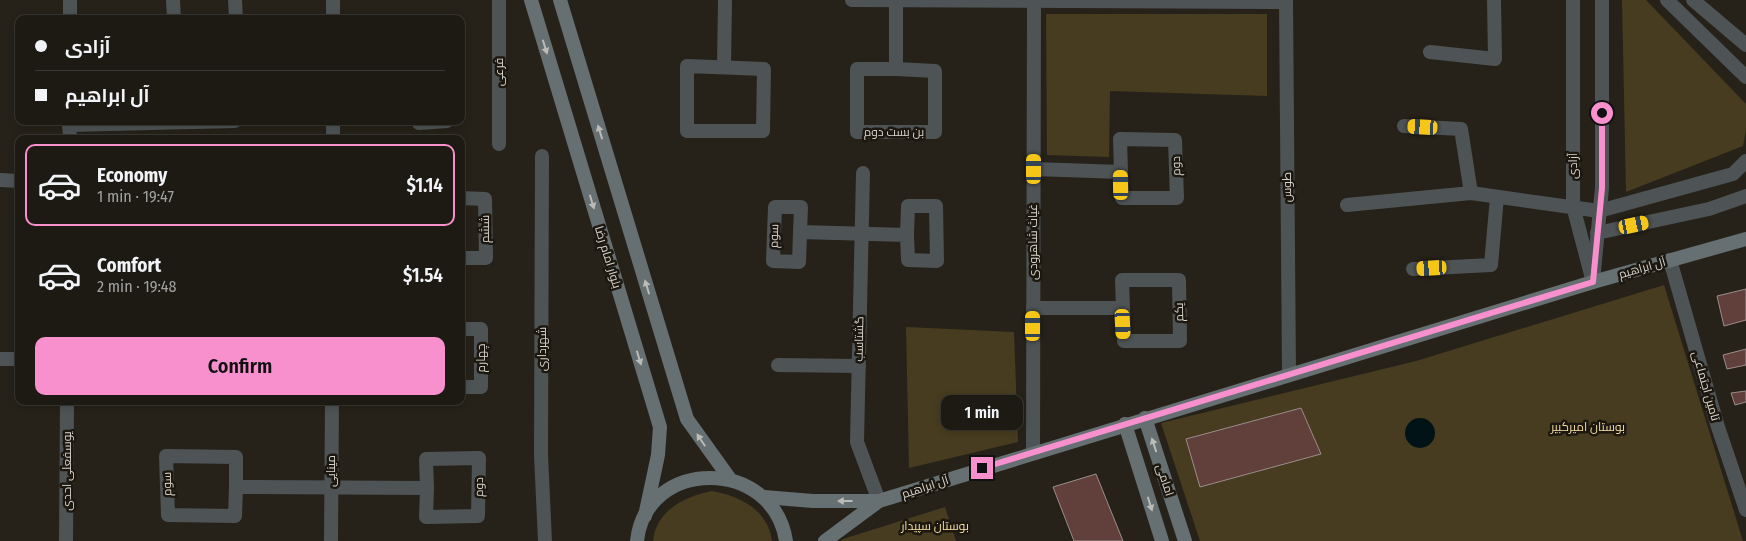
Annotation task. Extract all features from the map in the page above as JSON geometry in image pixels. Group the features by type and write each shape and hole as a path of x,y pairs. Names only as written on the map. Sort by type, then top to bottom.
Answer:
{"main road":[{"name":"بلوار امام رضا","path":"531,0 660,427 658,455 645,516"},
{"path":"560,0 687,418 730,479"},
{"name":"آل ابراهیم","path":"879,501 1288,374 1593,282 1746,239"},
{"name":"امامی","path":"1145,418 1185,541"},
{"name":"امامی","path":"1125,424 1162,541"},
{"path":"635,539 645,516 657,500 672,487 700,478 730,479 748,486 764,498 776,513 786,541"},
{"path":"764,498 813,501 879,501"},
{"path":"825,541 879,501"}],"street":[{"path":"70,0 70,15"},
{"path":"173,0 174,15"},
{"path":"236,0 236,15"},
{"path":"333,0 333,15"},
{"name":"فرعی","path":"499,0 499,144"},
{"path":"724,67 725,0"},
{"path":"852,0 896,2 1286,1"},
{"path":"1430,52 1495,59 1494,0"},
{"name":"آزادی","path":"1573,0 1573,206 1593,282"},
{"path":"1593,282 1602,188 1602,0"},
{"path":"1667,0 1746,77"},
{"path":"1693,0 1746,45"},
{"name":"غیاث شاهرودی","path":"1033,452 1034,169 1042,1"},
{"name":"طوس","path":"1286,1 1288,374"},
{"path":"896,2 896,69"},
{"path":"687,66 724,67 764,69 763,131 687,131 687,66"},
{"name":"بن بست دوم","path":"857,69 896,69 935,71 935,132 857,132 857,69"},
{"path":"70,128 141,125"},
{"path":"1404,126 1461,129 1471,193"},
{"name":"دوم","path":"1120,139 1175,140 1177,198 1122,198 1121,172 1120,139"},
{"name":"شهرداری","path":"542,156 541,455 544,541"},
{"path":"1347,205 1471,193 1599,211 1733,174 1746,161"},
{"path":"1034,169 1121,172"},
{"name":"گشتاسب","path":"863,173 857,442 879,501"},
{"path":"0,180 15,181"},
{"path":"1597,233 1709,209 1746,196"},
{"path":"1413,269 1491,265 1497,197"},
{"name":"ششم","path":"465,198 485,199 486,258 465,258"},
{"name":"سوم","path":"800,232 861,233"},
{"path":"861,233 908,235"},
{"name":"تامین اجتماعی","path":"1670,260 1718,426 1746,510"},
{"name":"یکم","path":"1122,280 1179,280 1180,341 1124,341 1123,308 1122,280"},
{"path":"1033,308 1123,308"},
{"name":"چهارم","path":"465,329 481,329 481,387 465,387"},
{"path":"0,359 15,359"},
{"path":"778,365 858,366"},
{"name":"یوسفعلی احدی","path":"66,541 67,405"},
{"name":"مینایی","path":"331,541 332,405"},
{"name":"سوم","path":"166,456 236,457 236,487 235,516 168,515 166,456"},
{"name":"دوم","path":"479,458 478,516 426,518 427,488 426,459 479,458"},
{"path":"236,487 427,488"}],"green space":[{"path":"1622,0 1646,0 1746,104 1746,130 1743,146 1626,192"},
{"path":"1046,14 1267,14 1267,96 1110,91 1109,157 1047,155"},
{"name":"بوستان امیرکبیر","path":"1664,285 1743,541 1200,541 1161,423 1416,361"},
{"path":"906,327 1014,332 1018,442 909,468"},
{"path":"712,491 733,497 751,506 765,521 772,541 653,541 655,530 660,521 674,506 702,493"},
{"name":"بوستان سپیدار","path":"945,507 956,541 841,541 843,539"}],"shaded area":[{"path":"1420,418 1431,422 1435,433 1431,444 1420,448 1409,444 1405,433 1409,422"}],"building":[{"path":"1746,289 1746,320 1724,326 1717,296"},
{"path":"1746,349 1746,365 1727,369 1723,355"},
{"path":"1746,391 1746,402 1735,405 1731,393"},
{"path":"1301,408 1321,454 1200,487 1186,439"},
{"path":"1096,474 1123,541 1074,541 1053,487"}],"route":[{"path":"982,468 1593,282 1602,188 1602,113"}]}
